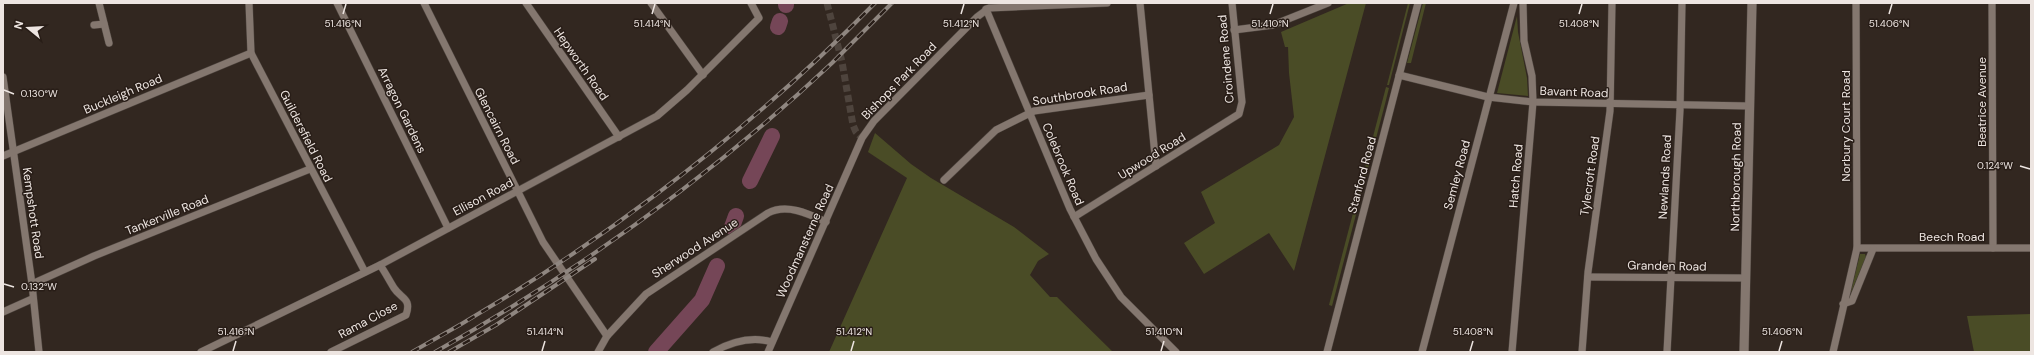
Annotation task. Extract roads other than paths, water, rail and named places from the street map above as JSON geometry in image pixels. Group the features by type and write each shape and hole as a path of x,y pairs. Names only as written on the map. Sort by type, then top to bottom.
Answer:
{"street":[{"path":"99,3 109,43"},
{"name":"Guildersfield Road","path":"249,3 251,53 310,169 365,272"},
{"name":"Arragon Gardens","path":"337,3 448,228"},
{"name":"Glencairn Road","path":"424,3 543,242 607,336"},
{"name":"Hepworth Road","path":"526,3 619,137"},
{"path":"651,3 703,75"},
{"name":"Ellison Road","path":"201,352 380,265 657,116 703,75 759,18 759,15 751,3"},
{"path":"986,9 997,6 1107,3"},
{"path":"1140,3 1156,166"},
{"name":"Croindene Road","path":"1232,3 1242,102 1241,112"},
{"path":"1234,30 1273,25 1328,3"},
{"name":"Stanford Road","path":"1327,352 1418,3"},
{"name":"Semley Road","path":"1422,352 1514,3"},
{"name":"Hatch Road","path":"1512,352 1533,102 1531,72 1524,46 1523,3"},
{"name":"Tylecroft Road","path":"1582,352 1588,276 1610,104 1612,3"},
{"name":"Newlands Road","path":"1667,352 1680,105 1682,3"},
{"name":"Northborough Road","path":"1744,352 1752,3"},
{"name":"Norbury Court Road","path":"1832,352 1857,248 1856,3"},
{"name":"Beatrice Avenue","path":"1992,3 1994,248"},
{"name":"Colebrook Road","path":"986,9 1074,217 1096,260 1116,291 1176,352"},
{"name":"Bishops Park Road","path":"862,138 874,121 986,9"},
{"path":"94,25 104,24"},
{"name":"Buckleigh Road","path":"3,156 251,53"},
{"name":"Bavant Road","path":"1399,75 1488,97 1533,102 1750,106"},
{"name":"Kempshott Road","path":"3,77 32,284 32,299 39,352"},
{"name":"Southbrook Road","path":"944,180 996,130 1030,113 1149,95"},
{"name":"Upwood Road","path":"1074,217 1241,112"},
{"name":"Woodmansterne Road","path":"768,352 862,138"},
{"name":"Tankerville Road","path":"32,284 94,256 310,169"},
{"name":"Sherwood Avenue","path":"598,352 607,336 646,294 775,209 794,210 826,222"},
{"path":"1857,248 1873,248"},
{"name":"Norbury Court Road","path":"1844,304 1852,301 1873,248"},
{"name":"Beech Road","path":"1873,248 2031,248"},
{"name":"Rama Close","path":"331,352 406,315 408,304 405,298 395,289 380,265"},
{"name":"Granden Road","path":"1588,276 1746,278"},
{"path":"3,312 32,299"},
{"path":"713,352 745,340 760,339 772,342"}],"waterway":[{"path":"778,27 780,21"},
{"path":"750,181 772,136"},
{"path":"732,227 736,216"},
{"path":"656,352 702,300 717,266"}],"tunnel":[{"path":"827,3 842,62 853,125 856,132 862,138"}],"railway":[{"path":"412,352 475,316 536,278 597,237 656,194 714,149 770,102 824,54 875,3"},
{"path":"435,352 540,289 592,255 692,183 787,104 832,63 892,3"},
{"path":"449,352 496,325 595,259"}]}
